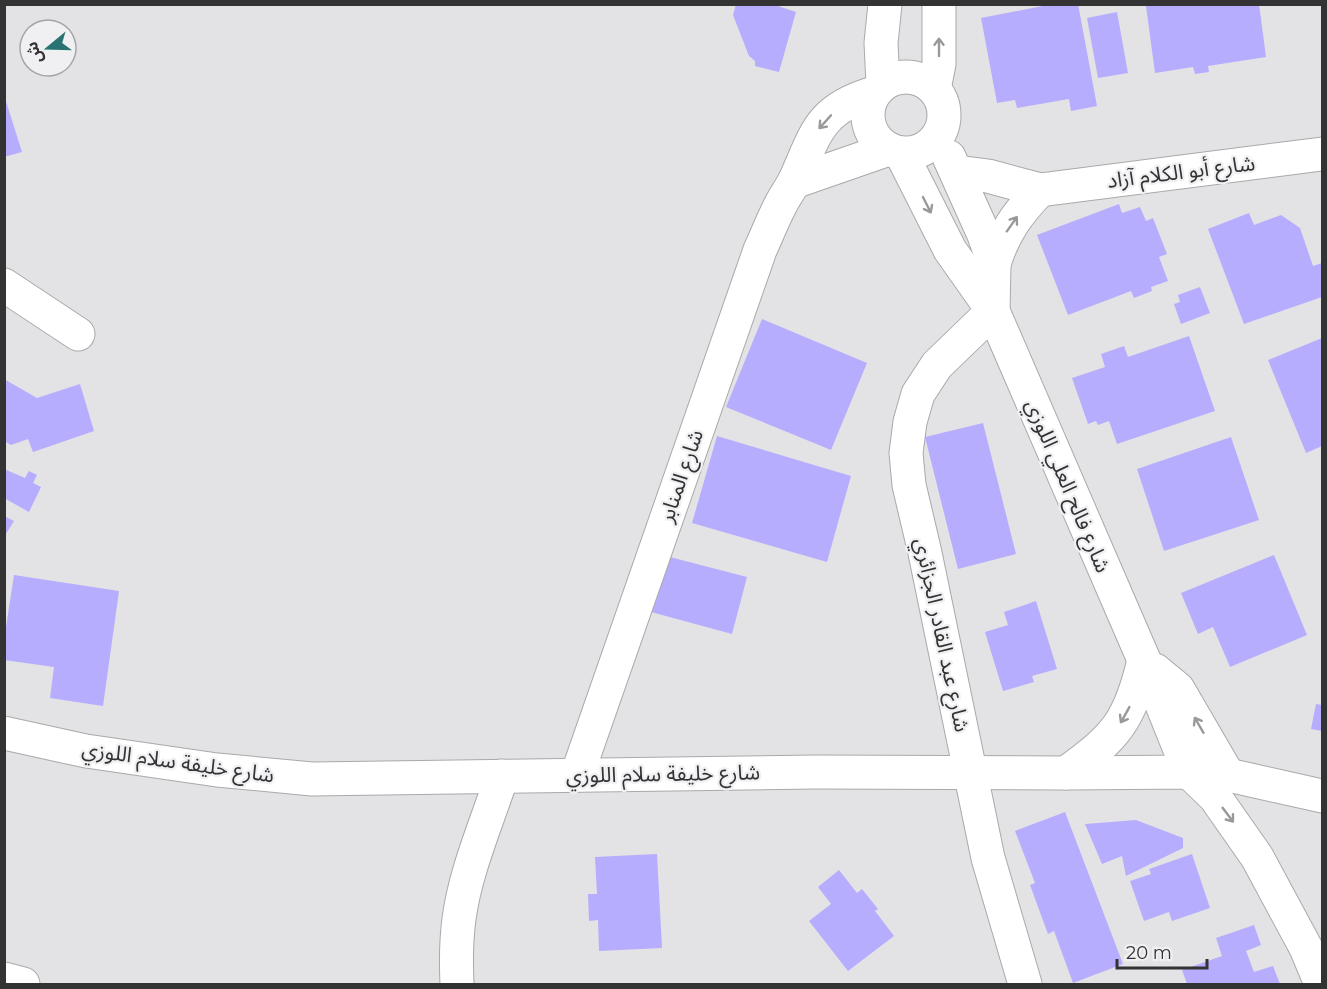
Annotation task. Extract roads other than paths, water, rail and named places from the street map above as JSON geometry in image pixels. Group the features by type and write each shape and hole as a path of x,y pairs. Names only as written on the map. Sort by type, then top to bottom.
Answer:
{"street":[{"path":"885,4 878,89 870,104 868,115 870,129 878,141 895,151"},
{"path":"934,89 939,64 939,4"},
{"path":"794,182 895,151 913,152 924,148 937,135 944,115 941,101 934,89 922,80 908,77 893,79 878,89"},
{"name":"شارع المنابر","path":"577,775 760,250 777,210 794,182 812,140 825,121 843,106 878,89"},
{"name":"شارع فالح العلي اللوزي","path":"937,135 957,172 994,264 993,311"},
{"name":"شارع فالح العلي اللوزي","path":"895,151 950,250 993,311 1144,660 1189,772"},
{"name":"شارع أبو الكلام آزاد","path":"957,172 1040,190 1323,154"},
{"path":"994,264 1001,241 1026,205 1040,190"},
{"path":"4,285 78,334"},
{"name":"شارع عبد القادر الجزائري","path":"993,311 937,365 918,394 910,422 906,453 909,485 988,858 1025,984"},
{"path":"1066,773 1099,750 1116,730 1132,703 1144,660"},
{"name":"شارع فالح العلي اللوزي","path":"1144,660 1178,689 1228,776"},
{"name":"شارع خليفة سلام اللوزي","path":"4,733 86,751 217,770 312,779 815,772 1189,772 1228,776 1323,796"},
{"path":"1189,772 1215,797 1257,857 1306,948 1321,984"},
{"path":"457,984 456,945 461,909 502,776"},
{"path":"4,979 22,984"}]}
